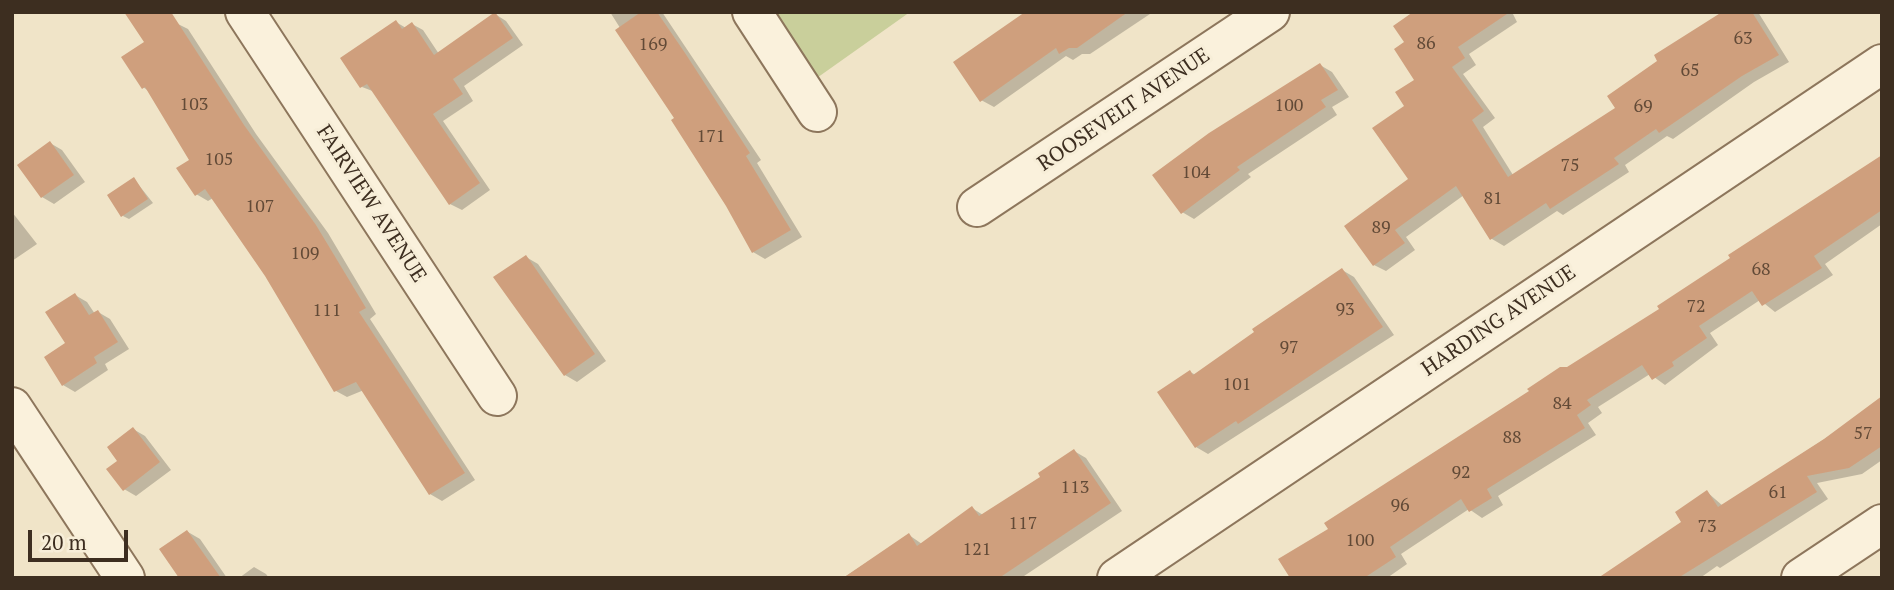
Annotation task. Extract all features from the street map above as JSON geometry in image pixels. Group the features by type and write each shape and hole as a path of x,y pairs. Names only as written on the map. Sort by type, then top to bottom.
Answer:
{"street":[{"name":"FAIRVIEW AVENUE","path":"245,12 497,396"},
{"path":"752,12 817,112"},
{"name":"ROOSEVELT AVENUE","path":"977,207 1270,12"},
{"name":"HARDING AVENUE","path":"1116,578 1882,64"},
{"path":"12,407 125,578"},
{"path":"1801,578 1882,524"}],"green space":[{"path":"771,12 910,12 814,80"}],"building":[{"path":"124,12 171,12 244,125 316,225 366,308 359,312 465,473 429,495 356,382 334,392 265,276 205,189 195,196 176,168 189,160 145,87 142,89 121,57 144,42"},
{"path":"495,12 513,38 453,79 463,94 433,114 480,183 449,205 367,84 360,88 340,58 396,20 402,29 412,22 434,55"},
{"path":"641,12 657,12 750,153 746,156 791,230 752,253 726,206 671,120 674,118 615,30"},
{"path":"1025,12 1128,12 1077,48 1069,48 1059,54 1056,48 980,102 953,62"},
{"path":"1413,12 1510,12 1458,47 1465,58 1452,67 1484,111 1472,120 1508,177 1615,108 1607,96 1657,61 1654,55 1722,12 1752,12 1779,55 1742,76 1659,133 1656,129 1614,158 1619,164 1550,209 1546,203 1490,240 1456,186 1395,230 1405,243 1373,266 1344,226 1408,179 1372,128 1404,106 1395,92 1414,80 1394,49 1404,42 1393,26"},
{"path":"1320,63 1338,90 1321,100 1326,107 1237,167 1240,170 1181,214 1152,175 1209,133"},
{"path":"50,141 74,175 41,198 17,165"},
{"path":"1882,155 1882,210 1814,256 1822,268 1762,306 1752,291 1699,326 1707,338 1672,362 1674,366 1652,380 1642,365 1587,400 1591,405 1577,415 1585,428 1487,489 1492,498 1469,512 1461,499 1390,547 1396,557 1364,578 1290,578 1278,559 1328,529 1324,523 1529,391 1527,389 1560,367 1567,367 1659,309 1657,306 1730,258 1728,255"},
{"path":"134,177 148,199 121,217 107,195"},
{"path":"526,255 595,354 564,376 493,277"},
{"path":"1342,268 1383,327 1238,424 1236,421 1195,448 1157,392 1190,370 1193,375 1254,332 1252,329"},
{"path":"75,293 89,315 98,310 118,342 94,357 97,363 62,386 44,357 65,343 45,312"},
{"path":"1882,396 1882,446 1849,468 1807,476 1817,492 1678,578 1598,578 1681,522 1675,512 1707,490 1718,507 1824,439"},
{"path":"133,427 160,462 123,491 106,469 117,461 107,447"},
{"path":"1074,449 1111,503 999,578 843,578 909,533 917,546 972,506 979,516 1040,477 1038,473"},
{"path":"187,530 221,578 179,578 159,549"}]}
